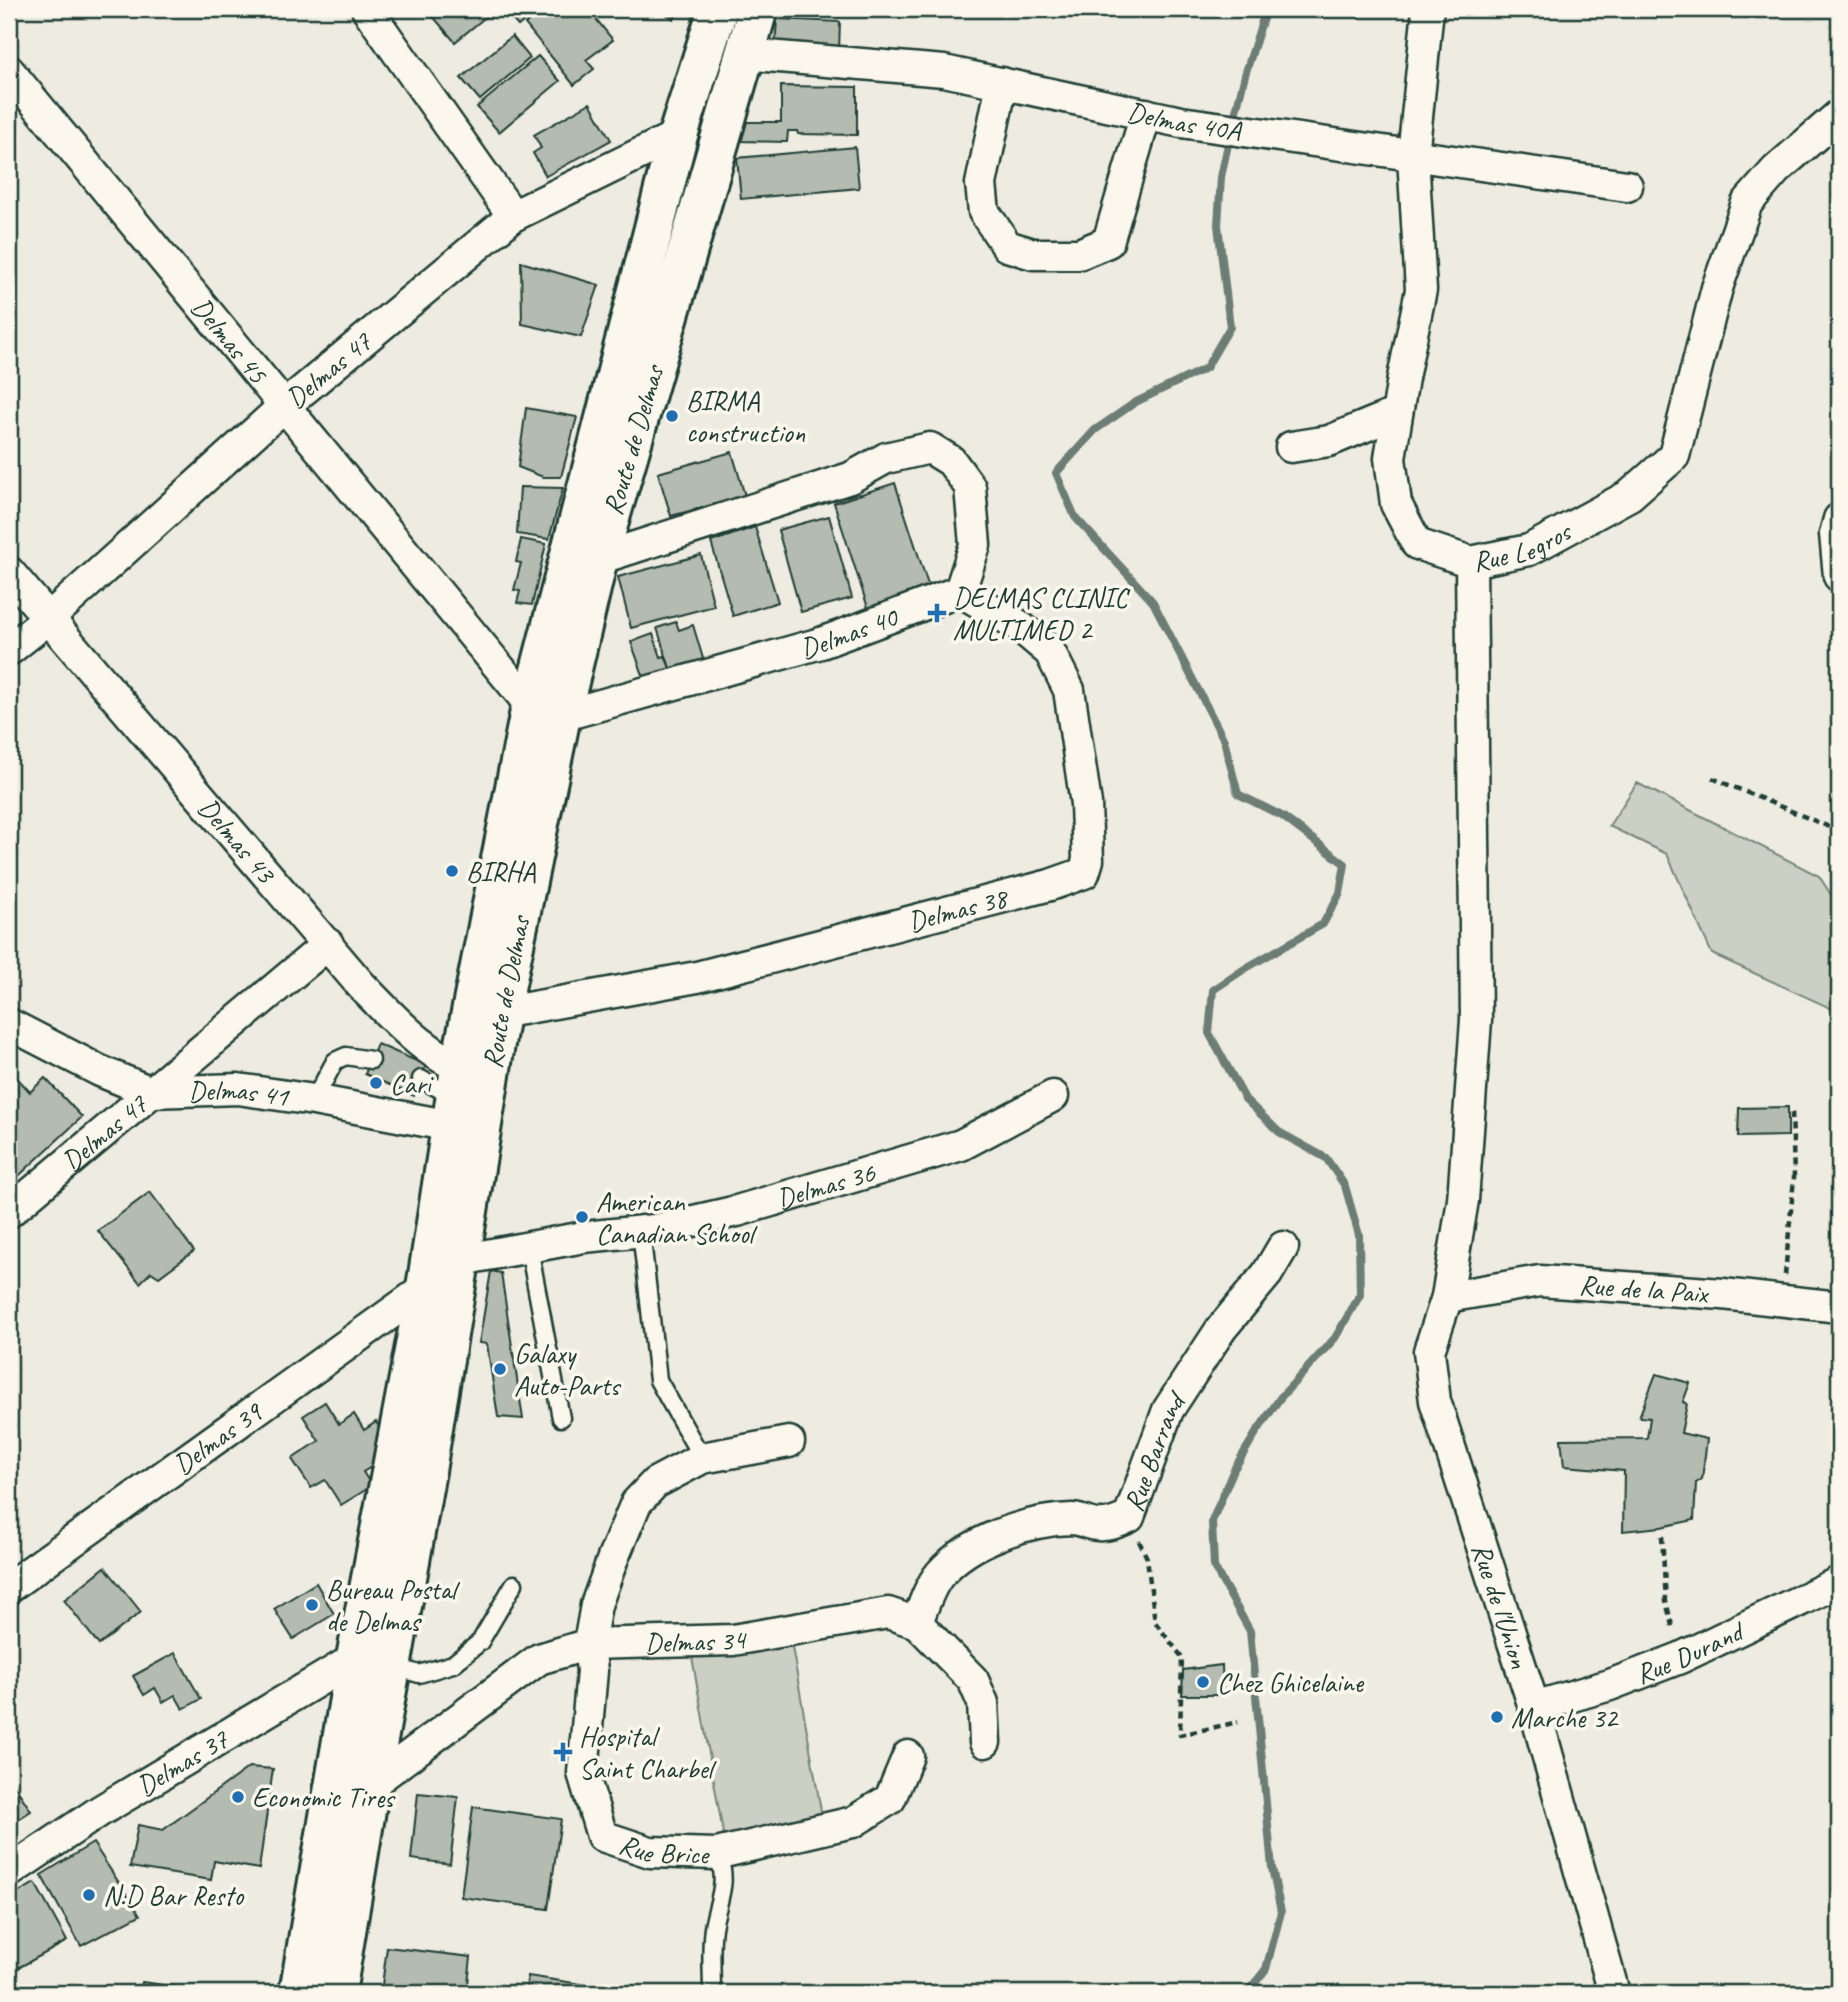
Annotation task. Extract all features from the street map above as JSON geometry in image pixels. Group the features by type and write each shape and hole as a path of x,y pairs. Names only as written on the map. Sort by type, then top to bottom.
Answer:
{"main road":[{"name":"Route de Delmas","path":"337,1993 370,1785 374,1662 426,1288 546,711 678,135 718,9"},
{"name":"Route de Delmas","path":"299,1993 374,1662 460,1260 467,1100 500,1013 546,711 598,559 758,9"}],"street":[{"path":"367,9 513,216"},
{"name":"Rue Legros","path":"1428,9 1413,156 1421,290 1390,457 1396,504 1417,544 1471,562 1529,550 1630,495 1674,456 1717,288 1747,203 1776,170 1839,115"},
{"name":"Delmas 40A","path":"744,54 944,71 1181,121 1627,186"},
{"name":"Delmas 45","path":"9,71 283,408 546,711"},
{"path":"1002,83 981,184 984,212 1007,246 1033,254 1079,254 1108,242 1146,114"},
{"name":"Delmas 47","path":"9,650 48,619 283,408 513,216 678,135"},
{"path":"1291,447 1329,441 1397,413"},
{"path":"598,559 850,478 886,458 930,448 951,461 970,487 975,545 960,591"},
{"path":"1839,519 1835,534 1839,576"},
{"name":"Rue de l'Union","path":"1471,562 1476,1020 1463,1200 1447,1297 1430,1351 1435,1401 1534,1707 1614,1993"},
{"name":"Delmas 43","path":"9,572 361,985 418,1041 467,1100"},
{"name":"Delmas 40","path":"546,711 821,643 960,591"},
{"name":"Delmas 38","path":"500,1013 697,977 1050,886 1084,873 1088,860 1086,804 1069,690 1050,652 1018,625 960,591"},
{"name":"Delmas 47","path":"9,1212 328,944"},
{"name":"Delmas 41","path":"9,1024 100,1071 151,1092 238,1088 314,1100 467,1100"},
{"name":"Delmas 36","path":"460,1260 584,1237 641,1231 737,1211 961,1145 1053,1096"},
{"name":"Rue Barrand","path":"917,1623 939,1575 965,1552 991,1538 1051,1521 1076,1519 1097,1525 1117,1523 1129,1517 1168,1410 1222,1329 1267,1274 1283,1247"},
{"name":"Delmas 39","path":"9,1587 426,1288 460,1260"},
{"name":"Rue de la Paix","path":"1447,1297 1540,1281 1839,1307"},
{"name":"Rue Brice","path":"789,1442 702,1458 655,1483 636,1503 596,1605 589,1644 592,1671 583,1773 602,1836 650,1852 716,1854 853,1822 890,1799 908,1756"},
{"name":"Rue Durand","path":"1534,1707 1610,1685 1680,1658 1839,1582"},
{"name":"Delmas 34","path":"370,1785 539,1659 589,1644 733,1640 888,1614 917,1623"},
{"path":"917,1623 973,1681 983,1703 985,1742"},
{"name":"Delmas 37","path":"9,1872 100,1811 374,1662"}],"lane":[{"path":"314,1100 335,1061 346,1056 371,1060"},
{"path":"421,1079 467,1100"},
{"path":"641,1231 657,1380 702,1458"},
{"path":"528,1248 561,1418"},
{"path":"374,1662 419,1674 453,1664 480,1642 514,1584"},
{"path":"712,1993 713,1929 723,1886 723,1865 716,1854"}],"path":[{"path":"1712,778 1839,831"},
{"path":"1782,1300 1794,1178 1792,1108"},
{"path":"1117,1523 1136,1535 1147,1558 1155,1622 1182,1657 1180,1735 1238,1722"},
{"path":"1662,1536 1666,1601 1680,1658"}],"shaded area":[{"path":"1637,783 1819,876 1839,907 1839,1012 1712,954 1667,854 1609,826"},
{"path":"791,1641 822,1816 725,1844 692,1657"}],"building":[{"path":"436,9 494,10 455,42 430,13"},
{"path":"503,9 539,9 518,26"},
{"path":"544,9 588,9 613,40 586,60 594,69 574,85 525,24"},
{"path":"657,9 680,9 674,19"},
{"path":"777,19 840,22 839,50 775,47"},
{"path":"512,36 530,58 480,100 461,78"},
{"path":"538,56 560,81 499,132 477,107"},
{"path":"781,86 857,87 857,135 798,134 797,131 788,131 787,142 739,141 744,122 781,122"},
{"path":"590,103 611,140 546,176 533,153 541,148 534,135"},
{"path":"855,147 859,188 741,199 737,158"},
{"path":"521,262 599,285 581,337 522,324"},
{"path":"526,408 577,417 561,477 543,477 518,467"},
{"path":"732,452 745,496 671,516 658,473"},
{"path":"895,483 931,594 870,614 834,503"},
{"path":"520,487 563,488 549,539 517,534"},
{"path":"829,516 852,598 801,612 778,530"},
{"path":"755,527 778,602 733,616 711,542"},
{"path":"521,539 546,544 532,605 517,603 520,591 514,590 521,563 516,562"},
{"path":"701,555 714,606 631,628 618,577"},
{"path":"676,622 679,630 693,625 704,662 671,671 657,628"},
{"path":"653,634 661,657 665,656 671,671 647,686 631,642"},
{"path":"377,1044 426,1065 414,1096 365,1074"},
{"path":"9,1069 30,1092 45,1078 82,1117 9,1185"},
{"path":"1788,1107 1788,1136 1738,1137 1739,1108"},
{"path":"150,1192 194,1251 159,1277 151,1272 140,1283 98,1231"},
{"path":"491,1271 501,1273 523,1419 498,1417 487,1344 479,1343"},
{"path":"1656,1374 1690,1383 1683,1402 1687,1404 1681,1433 1707,1439 1702,1479 1696,1483 1694,1520 1623,1531 1624,1471 1564,1466 1561,1439 1647,1438 1650,1418 1639,1417"},
{"path":"325,1402 339,1424 354,1414 364,1430 376,1422 395,1452 363,1472 372,1486 341,1505 325,1480 311,1488 292,1459 319,1441 303,1416"},
{"path":"105,1567 141,1612 99,1645 64,1600"},
{"path":"316,1583 334,1614 293,1639 274,1609"},
{"path":"175,1653 201,1699 183,1709 175,1695 163,1702 155,1688 144,1695 133,1676"},
{"name":"Chez Ghicelaine","path":"1222,1665 1223,1695 1182,1695 1183,1670"},
{"name":"Economic Tires","path":"249,1767 273,1769 259,1869 214,1861 211,1880 130,1867 138,1825 163,1830"},
{"path":"9,1777 31,1811 9,1825"},
{"path":"418,1793 458,1797 450,1864 411,1859"},
{"path":"473,1807 561,1819 548,1909 461,1897"},
{"name":"N.D Bar Resto","path":"93,1843 140,1915 81,1946 41,1875"},
{"path":"35,1883 67,1941 18,1968 9,1950 9,1898"},
{"path":"387,1947 471,1957 467,1993 381,1993"},
{"path":"528,1976 601,1987 601,1993 526,1993"},
{"path":"142,1982 221,1993 140,1993"}],"waterway":[{"path":"1233,123 1266,9"},
{"path":"1230,135 1221,177 1218,225 1230,327 1206,368 1136,402 1095,430 1056,473 1075,517 1153,602 1224,740 1238,794 1282,816 1345,864 1340,893 1323,924 1213,990 1209,1033 1245,1099 1279,1132 1326,1158 1345,1186 1359,1235 1360,1295 1335,1338 1280,1398 1256,1433 1234,1469 1212,1521 1214,1567 1250,1631 1272,1868 1281,1912 1266,1969 1247,1993"}],"place":[{"name":"BIRMA construction","path":"672,416"},
{"name":"DELMAS CLINIC MULTIMED 2","path":"937,613"},
{"name":"BIRHA","path":"452,871"},
{"name":"Cari","path":"376,1083"},
{"name":"American Canadian School","path":"582,1217"},
{"name":"Galaxy Auto-Parts","path":"500,1369"},
{"name":"Bureau Postal de Delmas","path":"312,1605"},
{"name":"Chez Ghicelaine","path":"1203,1682"},
{"name":"Marche 32","path":"1497,1717"},
{"name":"Hospital Saint Charbel","path":"563,1752"},
{"name":"Economic Tires","path":"238,1797"},
{"name":"N.D Bar Resto","path":"89,1895"}]}
